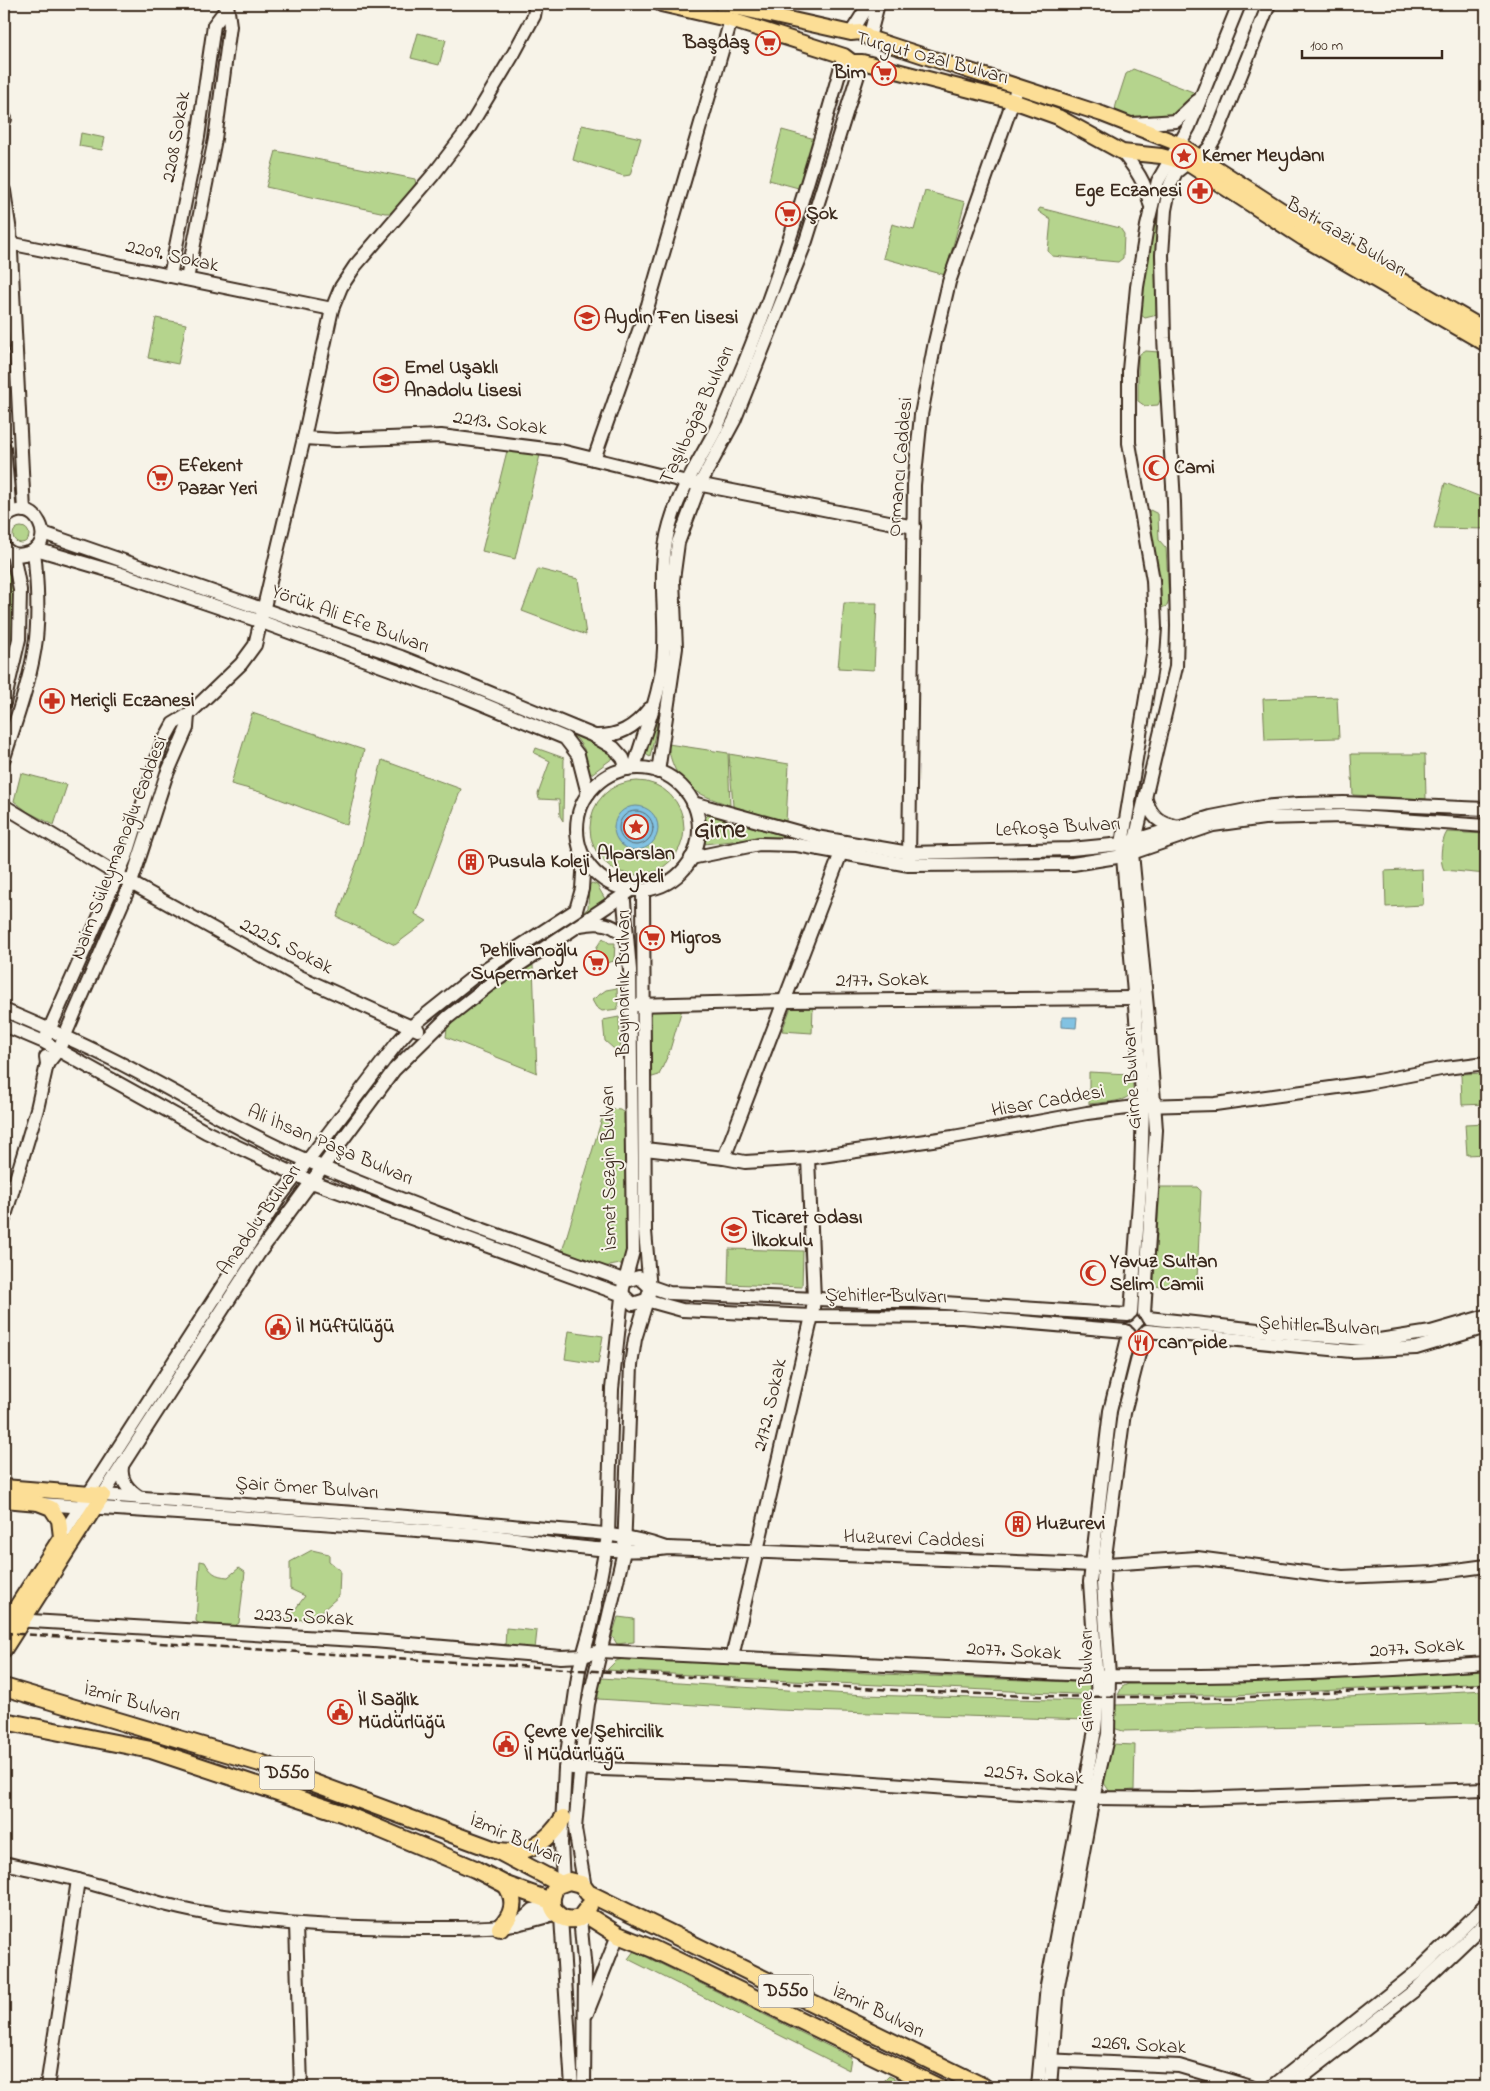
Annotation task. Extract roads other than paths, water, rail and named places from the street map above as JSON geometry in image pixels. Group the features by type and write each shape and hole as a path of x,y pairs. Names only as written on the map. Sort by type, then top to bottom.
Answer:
{"highway":[{"name":"İzmir Bulvarı","path":"4,1687 260,1763 498,1851 562,1883 575,1882 587,1890 984,2087"},
{"name":"İzmir Bulvarı","path":"4,1721 151,1750 344,1814 475,1869 555,1909 567,1920 582,1916 618,1935 653,1949 938,2087"},
{"path":"4,1733 28,1726"},
{"path":"498,1851 533,1848 554,1831 562,1818"},
{"path":"555,1909 554,1891 562,1883"},
{"path":"500,1928 511,1916 513,1903 506,1885"},
{"path":"582,1916 590,1904 587,1890"}],"main road":[{"name":"Naim Süleymanoğlu Caddesi","path":"44,1042 127,854 161,746 172,724 188,714 241,664 255,645 262,622 332,308 341,287 354,266 433,175 469,128 514,54 534,16 536,4"},
{"name":"Turgut Ozal Bulvarı","path":"661,4 731,20 844,56 852,62 862,62 1013,101 1058,117 1122,152 1193,160"},
{"name":"Turgut Ozal Bulvarı","path":"721,4 851,33 861,32 869,38 1132,124 1179,144 1193,160"},
{"path":"844,56 842,42 851,33 866,9 874,4"},
{"path":"862,62 871,52 869,38 878,4"},
{"path":"1128,849 1155,628 1153,580 1129,443 1128,399 1135,304 1151,208 1158,181 1179,144 1202,96 1239,4"},
{"path":"1128,849 1145,797 1176,667 1174,502 1164,338 1162,256 1165,210 1170,185 1176,172 1209,148 1217,134 1269,4"},
{"name":"2208 Sokak","path":"170,276 198,137 214,25 227,6"},
{"name":"2208 Sokak","path":"187,279 215,139 230,26 227,6"},
{"path":"594,459 648,305 731,20"},
{"name":"Taşlıboğaz Bulvarı","path":"631,768 652,705 664,649 661,578 663,548 670,522 687,482 720,420 767,303 804,195 844,56"},
{"name":"Taşlıboğaz Bulvarı","path":"658,772 676,648 673,580 678,543 700,484 734,421 806,241 862,62"},
{"name":"Ormancı Caddesi","path":"909,859 914,528 918,444 937,333 949,282 1018,86"},
{"path":"1132,124 1176,121 1202,96"},
{"path":"1122,152 1137,170 1147,191 1151,208"},
{"path":"1193,160 1486,330"},
{"name":"Bati Gazi Bulvarı","path":"1193,160 1303,238 1486,344"},
{"path":"4,191 24,511"},
{"name":"2209. Sokak","path":"7,242 332,308"},
{"name":"2213. Sokak","path":"304,438 336,440 441,436 561,451 687,482 807,508 914,528"},
{"path":"4,448 6,517 24,511 37,518 43,533 35,550 37,575 36,638 23,700 4,758"},
{"name":"Yörük Ali Efe Bulvarı","path":"43,533 401,657 592,735 614,748 631,768"},
{"path":"8,550 20,555 35,550"},
{"path":"4,703 19,639 20,590 8,550"},
{"name":"Yörük Ali Efe Bulvarı","path":"35,550 118,573 262,622 452,692 565,738 578,755 588,794"},
{"path":"592,735 625,732 640,720 652,705"},
{"name":"Naim Süleymanoğlu Caddesi","path":"47,1064 59,1049 131,883 166,776 187,728 188,714"},
{"path":"631,768 658,772 680,784 693,803 698,833 691,858 676,877 659,886 631,891 600,877 584,858 580,849 577,828 582,805 588,794 603,779 631,768"},
{"path":"1145,797 1151,814 1156,820 1165,825 1179,828"},
{"name":"Lefkoşa Bulvarı","path":"693,803 816,837 909,859"},
{"name":"Lefkoşa Bulvarı","path":"1128,849 1179,828 1211,818 1253,809 1299,804 1344,803 1486,809"},
{"name":"2225. Sokak","path":"5,808 131,883 300,977 429,1035"},
{"name":"Lefkoşa Bulvarı","path":"691,858 759,844 797,845 841,853 909,859 1071,849 1128,849 1213,825 1264,818 1344,816 1486,826"},
{"name":"Girne Bulvarı","path":"1128,849 1135,998 1149,1106"},
{"name":"Girne Bulvarı","path":"1128,849 1149,1106 1141,1174 1138,1315"},
{"path":"724,1158 841,853"},
{"name":"Anadolu Bulvarı","path":"6,1621 279,1198 307,1161 412,1026 476,975 576,910 582,890 584,858"},
{"name":"Anadolu Bulvarı","path":"4,1650 12,1634 24,1620 259,1253 394,1070 429,1035 489,985 631,891"},
{"name":"İsmet Sezgin Bulvarı","path":"562,1883 562,1818 565,1768 583,1656 591,1627 606,1542 612,1389 624,1295 623,1288 634,1251 636,1005 627,940 631,891"},
{"name":"Bayındırlık Bulvarı","path":"631,891 645,1149 645,1231 649,1286"},
{"path":"576,926 590,923 607,924 622,932 627,940"},
{"name":"2177. Sokak","path":"636,1005 785,1000 1135,998"},
{"name":"Ali İhsan Paşa Bulvarı","path":"4,1010 50,1029 138,1072 218,1117 307,1161 448,1216 626,1281 639,1277 649,1286"},
{"path":"4,1025 59,1049"},
{"path":"4,1219 37,1109 47,1064 44,1042"},
{"name":"Ali İhsan Paşa Bulvarı","path":"59,1049 206,1132 312,1182 624,1295 634,1304 646,1300"},
{"name":"Hisar Caddesi","path":"645,1149 744,1162 808,1158 953,1137 1087,1113 1149,1106 1216,1104 1367,1083 1446,1068 1486,1063"},
{"name":"2172. Sokak","path":"732,1657 812,1316 814,1299 808,1158"},
{"path":"587,1890 575,1829 581,1768 588,1704 624,1551 632,1365 635,1339 646,1300 650,1294 649,1286"},
{"name":"Şehitler Bulvarı","path":"649,1286 669,1293 914,1301 1138,1315 1276,1332 1379,1340 1432,1332 1486,1316"},
{"name":"Şehitler Bulvarı","path":"646,1300 682,1310 812,1316 962,1317 1128,1332 1136,1336 1146,1333 1351,1351 1416,1348 1486,1328"},
{"path":"1128,1332 1124,1323 1138,1315 1150,1324 1146,1333"},
{"name":"Girne Bulvarı","path":"1098,1564 1110,1411 1128,1332"},
{"name":"Girne Bulvarı","path":"1050,2087 1046,2060 1047,1985 1087,1798 1098,1697 1103,1675 1090,1582 1098,1564 1124,1413 1146,1333"},
{"path":"122,1466 123,1480 126,1487 140,1498"},
{"name":"Şair Ömer Bulvarı","path":"4,1487 397,1516 606,1542"},
{"name":"Şair Ömer Bulvarı","path":"4,1500 488,1536 606,1542"},
{"path":"38,1503 51,1508 59,1520 61,1538"},
{"name":"Huzurevi Caddesi","path":"606,1542 625,1538 648,1541 668,1548"},
{"name":"Huzurevi Caddesi","path":"606,1542 624,1551 646,1552 668,1548 1098,1564 1197,1558 1342,1577 1434,1573 1486,1566"},
{"name":"2235. Sokak","path":"6,1621 24,1620 374,1641 561,1657 583,1656 600,1651"},
{"name":"2077. Sokak","path":"600,1651 1172,1677 1343,1672 1486,1664"},
{"name":"2257. Sokak","path":"565,1768 745,1774 1087,1798 1194,1799 1486,1789"},
{"path":"4,1863 78,1880 173,1907 225,1916 296,1924 372,1928 500,1928 518,1924 533,1910 555,1909 572,2087"},
{"path":"48,2087 78,1880"},
{"path":"1272,2087 1418,1971 1486,1906"},
{"path":"582,1916 585,1971 584,2087"},
{"path":"1290,2087 1415,1990 1486,1922"},
{"path":"296,1924 302,2087"},
{"path":"585,2020 618,1935"},
{"name":"Girne Bulvarı","path":"1038,2087 1046,2060"},
{"name":"2269. Sokak","path":"1046,2060 1179,2066 1234,2084 1250,2087"}],"water":[{"path":"636,806 648,810 654,816 658,828 654,840 648,846 636,850 624,846 618,840 614,828 618,816 624,810"},
{"path":"1062,1017 1077,1017 1076,1028 1062,1027"}],"railway":[{"path":"4,1633 908,1691 1028,1696 1233,1698 1486,1684"}],"place":[{"name":"Başdaş","path":"768,43"},
{"name":"Bim","path":"884,73"},
{"name":"Kemer Meydanı","path":"1184,156"},
{"name":"Ege Eczanesi","path":"1200,191"},
{"name":"Şok","path":"788,214"},
{"name":"Aydın Fen Lisesi","path":"587,318"},
{"name":"Emel Uşaklı Anadolu Lisesi","path":"386,380"},
{"name":"Cami","path":"1156,468"},
{"name":"Efekent Pazar Yeri","path":"160,478"},
{"name":"Meriçli Eczanesi","path":"52,701"},
{"name":"Alparslan Heykeli","path":"636,827"},
{"name":"Pusula Koleji","path":"471,862"},
{"name":"Migros","path":"652,938"},
{"name":"Pehlivanoğlu Supermarket","path":"596,963"},
{"name":"Ticaret Odası İlkokulu","path":"734,1230"},
{"name":"Yavuz Sultan Selim Camii","path":"1093,1273"},
{"name":"İl Müftülüğü","path":"278,1327"},
{"name":"can pide","path":"1141,1343"},
{"name":"Huzurevi","path":"1018,1524"},
{"name":"İl Sağlık Müdürlüğü","path":"340,1712"},
{"name":"Çevre ve Şehircilik İl Müdürlüğü","path":"506,1744"}],"district":[{"name":"Girne","path":"720,831"}]}
